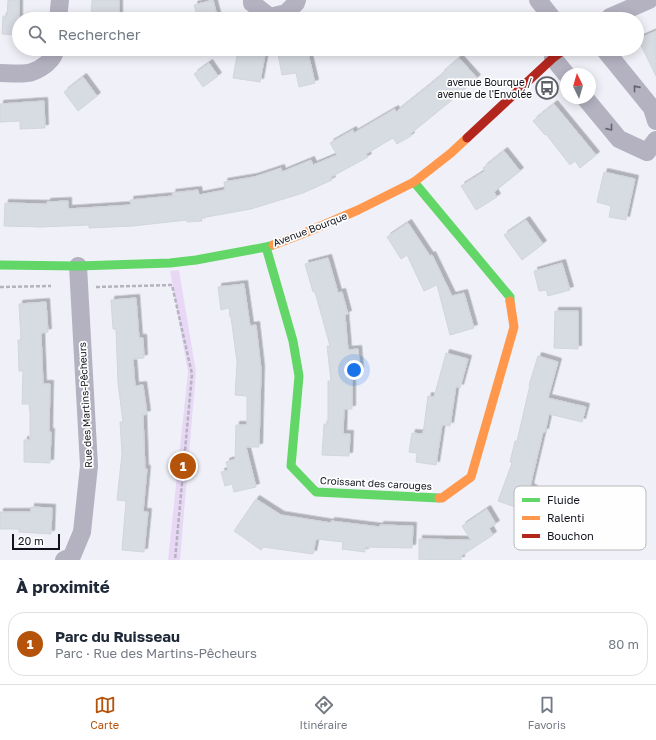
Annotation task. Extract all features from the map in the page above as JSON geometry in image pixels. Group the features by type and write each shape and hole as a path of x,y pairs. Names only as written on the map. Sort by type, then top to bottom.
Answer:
{"street":[{"path":"59,12 60,0"},
{"path":"252,0 252,3 264,12"},
{"path":"287,12 296,4 297,0"},
{"path":"538,0 547,12"},
{"path":"623,12 649,0"},
{"path":"0,73 31,72 48,64 53,56"},
{"name":"Avenue Bourque","path":"0,265 78,266 170,263 196,260 266,247 307,232 358,210 414,182 451,153 556,56"},
{"path":"560,56 564,68"},
{"path":"610,56 652,108 656,121"},
{"path":"590,104 618,139 647,152 656,140"},
{"name":"Croissant des carouges","path":"266,247 293,341 299,376 291,466 316,492 442,498 471,477 514,327 510,298 414,182"},
{"name":"Rue des Martins-Pêcheurs","path":"64,560 72,556 82,532 89,466 78,266"}],"path":[{"path":"96,287 172,285 192,374 175,560"},
{"path":"0,286 53,286"}],"shaded area":[{"path":"179,270 196,372 180,560 168,560 188,372 170,271"}],"building":[{"path":"8,0 19,0 19,12 12,12 12,35 2,34 3,16 7,16"},
{"path":"92,0 119,0 119,12 91,12"},
{"path":"213,0 216,12 196,12 194,5"},
{"path":"656,31 656,76 644,51 644,36"},
{"path":"237,56 265,56 260,82 233,78"},
{"path":"278,56 309,56 315,83 299,87 296,73 282,75"},
{"path":"459,58 477,78 410,134 411,136 397,144 393,138 366,154 368,157 331,177 332,180 303,193 251,209 201,218 202,221 187,222 187,220 133,226 89,228 89,225 41,227 4,226 5,203 47,204 47,202 68,201 68,209 131,205 130,200 173,196 172,193 198,190 199,195 225,190 224,182 254,177 281,168 282,172 311,160 313,165 337,155 330,143 353,130 354,133 395,109 396,112 442,75 441,74"},
{"path":"209,63 218,76 203,87 194,74"},
{"path":"83,77 97,96 78,111 64,92"},
{"path":"44,101 45,128 20,129 20,121 0,122 0,104"},
{"path":"554,104 596,155 580,168 575,161 570,165 546,134 545,135 533,121"},
{"path":"504,151 520,171 494,192 497,197 476,210 461,186 485,171 483,168"},
{"path":"604,172 635,179 626,220 609,217 611,206 597,202"},
{"path":"526,220 543,244 522,260 504,235"},
{"path":"408,223 430,256 432,255 452,296 464,293 474,328 450,335 437,285 424,291 407,255 401,259 387,237"},
{"path":"328,258 338,293 342,292 348,314 345,315 348,350 358,349 360,371 352,372 352,409 344,409 343,434 350,434 349,456 322,455 324,424 328,424 328,381 331,381 327,346 330,346 315,292 313,292 305,264"},
{"path":"562,263 570,290 548,296 546,290 539,291 534,271"},
{"path":"244,284 250,326 256,325 261,369 259,447 246,447 256,487 234,492 232,484 225,486 221,472 228,470 226,462 235,459 236,425 247,425 247,396 235,395 237,362 231,317 229,308 221,310 218,287"},
{"path":"136,298 139,338 143,338 144,358 133,359 135,386 143,385 147,414 143,415 145,469 147,469 143,512 148,512 144,552 122,550 126,501 117,500 122,454 120,422 123,422 118,383 116,329 113,329 111,300"},
{"path":"46,302 48,332 41,333 43,384 50,384 50,463 24,462 24,440 30,440 30,414 29,404 22,404 23,371 19,371 18,340 21,340 19,304"},
{"path":"555,311 578,311 578,349 554,348"},
{"path":"446,353 468,359 460,388 456,386 450,426 442,425 436,465 416,462 417,453 409,452 412,433 423,434 428,396 434,397"},
{"path":"538,356 558,362 548,398 586,407 582,422 549,414 545,432 543,432 530,486 514,486 514,507 498,501 512,463 510,462 515,441 517,441 529,385"},
{"path":"256,499 281,515 331,523 331,521 380,527 380,525 413,526 412,548 365,547 365,552 342,549 343,542 316,539 313,554 263,547 261,550 234,531"},
{"path":"31,507 52,508 51,534 19,532 19,529 0,529 0,512 31,512"},
{"path":"487,509 496,524 489,528 493,535 461,556 461,560 419,560 419,539 471,540 462,526"}],"traffic: fast":[{"path":"414,182 510,297 510,301"},
{"path":"0,265 78,266 170,263 196,260 273,245"},
{"path":"266,247 293,341 299,376 291,466 316,492 439,498"}],"traffic: slow":[{"path":"273,245 358,210 414,182 451,153 467,138"},
{"path":"439,498 442,498 471,477 514,327 510,301"}],"traffic: jam":[{"path":"467,138 556,56"}],"place":[{"name":"avenue Bourque / avenue de l'Envolée","path":"547,88"},
{"name":"Parc du Ruisseau","path":"183,466"}]}
